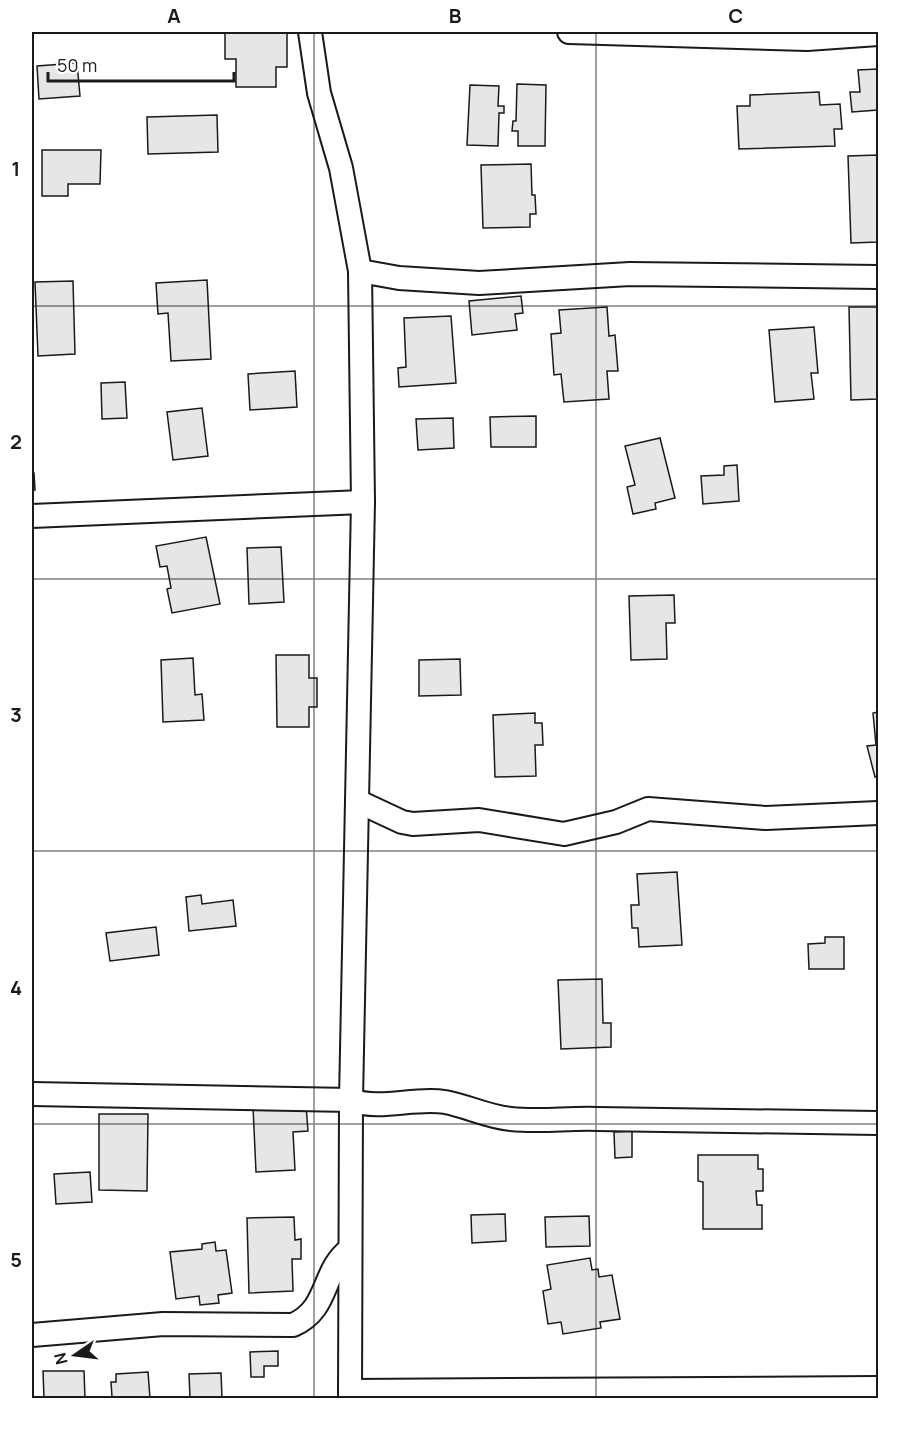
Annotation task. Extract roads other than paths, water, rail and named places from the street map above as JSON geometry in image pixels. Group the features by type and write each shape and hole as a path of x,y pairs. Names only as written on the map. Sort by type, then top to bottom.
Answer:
{"street":[{"path":"310,32 320,93 341,168 360,271 363,502 351,1100 350,1395 879,1388"},
{"path":"569,32 807,39 879,34"},
{"path":"360,271 399,278 479,283 630,274 879,277"},
{"path":"32,516 363,502"},
{"path":"357,801 402,822 413,824 479,820 564,834 616,822 648,809 766,818 879,813"},
{"path":"32,1094 351,1100 378,1106 410,1100 446,1102 486,1115 528,1120 879,1123"},
{"path":"32,1335 163,1324 293,1325 306,1320 322,1300 332,1268 338,1259 350,1249"}]}
